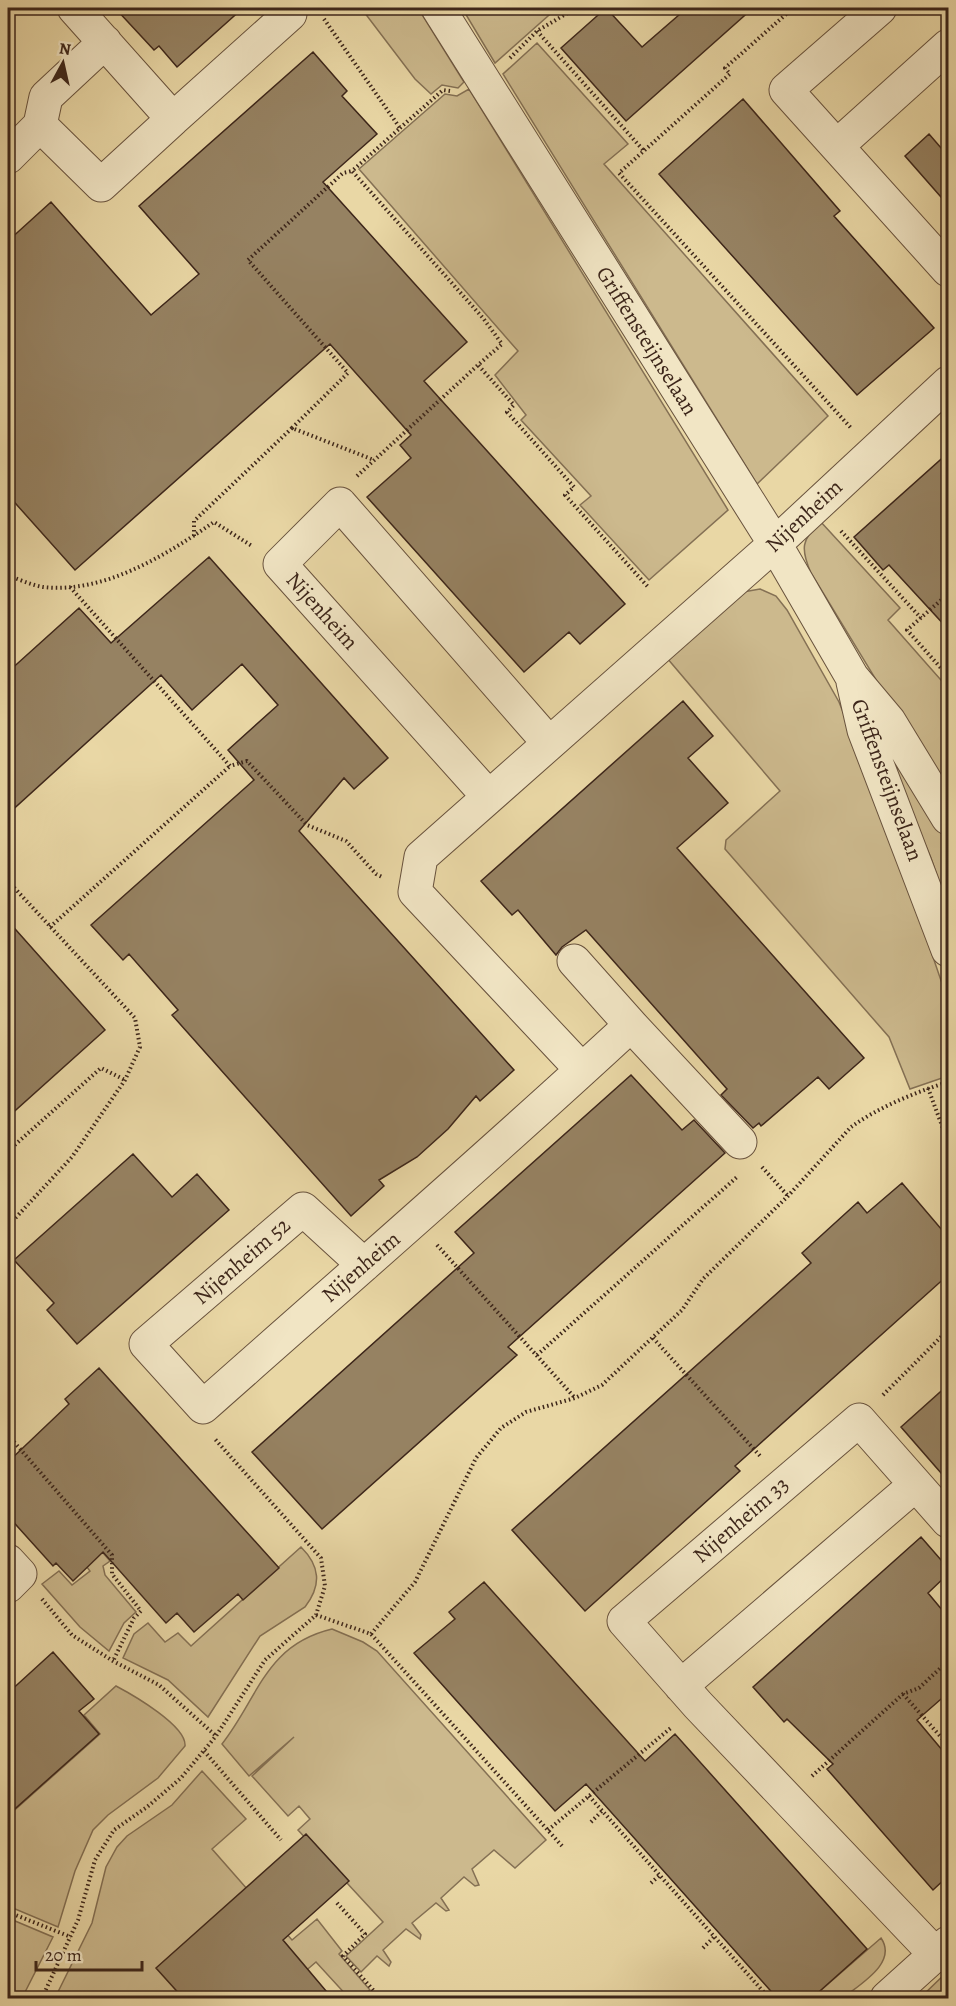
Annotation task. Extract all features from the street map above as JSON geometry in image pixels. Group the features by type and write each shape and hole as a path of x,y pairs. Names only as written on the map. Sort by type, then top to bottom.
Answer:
{"street":[{"path":"74,8 173,119"},
{"name":"Griffensteijnselaan","path":"438,8 775,544 852,677 889,722 948,818"},
{"path":"880,8 786,90 948,270"},
{"path":"40,125 101,185 290,15"},
{"path":"8,157 40,125 46,97 105,42"},
{"path":"837,146 948,46"},
{"name":"Nijenheim","path":"416,892 421,857 775,544 816,503 948,383"},
{"path":"340,504 549,743"},
{"name":"Nijenheim","path":"340,504 280,564 488,796"},
{"name":"Griffensteijnselaan","path":"852,677 864,730 948,950"},
{"path":"416,892 582,1071"},
{"path":"574,961 744,1155"},
{"name":"Nijenheim","path":"203,1407 631,1025"},
{"name":"Nijenheim 52","path":"203,1407 146,1344 303,1209 364,1265"},
{"path":"859,1420 948,1521"},
{"name":"Nijenheim 33","path":"859,1420 624,1621 690,1696 786,1798 943,1949"},
{"path":"690,1696 915,1485"},
{"path":"887,1998 943,1949"}],"path":[{"path":"194,536 194,521 348,373 248,260 343,172 352,171 443,90 458,92 482,80 499,68 537,32 576,8"},
{"path":"793,8 724,68 730,74 619,173 873,452"},
{"path":"323,17 400,128"},
{"path":"537,32 644,151"},
{"path":"340,504 345,486 502,344 483,318 352,171"},
{"path":"478,365 514,405 507,412 574,487 565,495 649,588"},
{"path":"292,428 374,460"},
{"path":"816,503 921,618"},
{"path":"8,576 42,587 70,587 114,579 194,536 214,522 280,564"},
{"path":"70,587 230,766"},
{"path":"948,594 907,630 948,676"},
{"path":"50,927 230,766 247,762 307,825 346,841 376,874 416,892"},
{"path":"8,881 135,1018 140,1047 125,1080 72,1157 8,1226"},
{"path":"8,1151 101,1068 125,1080"},
{"path":"371,1634 415,1582 476,1458 501,1428 526,1412 575,1398 602,1385 682,1310 703,1279 788,1196 851,1127 863,1118 928,1088 948,1082"},
{"path":"928,1088 948,1142"},
{"path":"537,1355 744,1155"},
{"path":"414,1220 575,1398"},
{"path":"859,1420 948,1330"},
{"path":"653,1338 784,1484"},
{"path":"42,1998 70,1937 95,1860 114,1830 147,1807 181,1778 216,1736 265,1660 316,1615 325,1586 321,1558 210,1434 203,1407"},
{"path":"8,1435 112,1555 112,1574 141,1611 134,1618 113,1661"},
{"path":"12,1573 72,1635 113,1661 159,1685 216,1736"},
{"path":"316,1615 371,1634 563,1847"},
{"path":"786,1798 903,1694 919,1688 948,1661"},
{"path":"903,1694 948,1744"},
{"path":"548,1830 589,1796 690,1696"},
{"path":"204,1751 281,1840"},
{"path":"589,1796 769,1998"},
{"path":"591,1822 602,1811"},
{"path":"651,1883 660,1875"},
{"path":"337,1903 365,1934 343,1956 374,1991 364,1998"},
{"path":"8,1912 70,1937"},
{"path":"704,1948 714,1937"}],"shaded area":[{"path":"361,8 418,8 464,82 458,88 442,85 431,94 415,79"},
{"path":"462,8 557,8 495,63"},
{"path":"537,43 628,144 604,164 828,416 757,484 503,74"},
{"path":"469,89 728,510 649,580 580,505 591,496 521,420 526,415 495,375 518,351 359,169 445,94 457,96"},
{"path":"820,521 900,608 888,620 948,688 948,798 811,573 804,551 806,539"},
{"path":"760,589 776,596 787,610 839,702 888,825 948,1001 948,1076 910,1089 889,1037 725,849 726,840 780,791 667,658 743,592"},
{"path":"890,743 948,840 948,908 931,858 883,747"},
{"path":"92,1540 110,1561 103,1566 105,1575 136,1612 124,1623 109,1651 80,1627 42,1584 59,1571 72,1585 90,1571 77,1554"},
{"path":"301,1547 315,1569 316,1583 310,1599 305,1607 260,1636 208,1717 168,1680 123,1658 134,1634 148,1623 165,1642 178,1633 191,1646"},
{"path":"332,1629 363,1642 377,1651 546,1840 515,1868 494,1850 472,1869 479,1885 475,1886 464,1877 441,1898 449,1910 446,1911 436,1903 412,1923 421,1935 420,1939 406,1929 383,1950 391,1962 389,1966 377,1956 361,1972 346,1956 383,1922 298,1830 310,1819 299,1806 288,1816 252,1776 294,1737 249,1776 222,1744 278,1660 292,1647"},
{"path":"116,1686 169,1721 183,1738 185,1746 158,1778 108,1815 93,1830 75,1871 58,1927 8,1906 8,1816 100,1734 84,1715"},
{"path":"202,1771 246,1819 212,1849 292,1940 317,1919 342,1951 339,1954 370,1990 358,1998 349,1998 316,1962 274,1998 55,1998 92,1923 106,1867 117,1847 127,1836 172,1805"},
{"path":"8,1918 53,1937 22,1998 8,1998"},
{"path":"881,1938 885,1947 885,1956 875,1972 867,1979 843,1998 812,1998"},
{"path":"948,1971 948,1998 920,1998"}],"building":[{"path":"115,8 243,8 177,67 159,46 154,50"},
{"path":"606,8 642,47 687,8 753,8 626,121 561,48"},
{"path":"313,52 347,91 342,96 377,134 323,182 467,342 424,381 625,604 580,644 569,632 524,672 367,497 411,458 400,445 411,435 330,344 75,570 8,495 8,241 51,202 151,315 199,274 139,206"},
{"path":"743,99 840,211 834,216 934,328 857,395 659,174"},
{"path":"929,134 948,156 948,205 905,156"},
{"path":"948,453 948,629 889,565 883,570 854,537"},
{"path":"209,557 388,758 354,789 344,778 299,831 514,1070 480,1101 476,1096 448,1129 417,1157 379,1180 384,1186 351,1216 172,1015 178,1010 129,954 123,960 91,925 254,780 228,750 278,705 242,664 192,710 161,675 8,814 8,672 79,608 111,643"},
{"path":"683,701 713,736 688,758 728,803 677,848 864,1058 829,1089 818,1077 761,1126 759,1123 753,1128 721,1095 727,1089 586,930 562,947 556,955 518,910 512,915 481,881"},
{"path":"8,921 105,1030 8,1117"},
{"path":"631,1075 682,1130 694,1120 725,1153 508,1347 517,1355 322,1529 252,1452 474,1253 455,1232"},
{"path":"133,1154 172,1197 197,1174 229,1210 77,1344 47,1310 54,1303 14,1260"},
{"path":"902,1183 948,1237 948,1275 735,1466 740,1471 585,1611 512,1530 811,1263 802,1253 858,1202 867,1213"},
{"path":"99,1368 279,1568 243,1600 238,1594 194,1632 177,1613 166,1623 103,1552 73,1581 56,1563 53,1566 8,1516 8,1462 69,1404 65,1399"},
{"path":"948,1385 948,1481 901,1427"},
{"path":"921,1537 948,1568 948,1574 928,1593 948,1617 948,1693 917,1720 948,1757 948,1876 933,1890 827,1769 833,1764 787,1719 784,1722 753,1687"},
{"path":"484,1582 645,1761 675,1734 867,1949 812,1998 777,1998 586,1784 555,1811 414,1653 455,1619 449,1612"},
{"path":"53,1652 94,1699 79,1711 99,1734 8,1815 8,1693"},
{"path":"306,1834 349,1881 283,1940 332,1998 183,1998 156,1968"}]}
